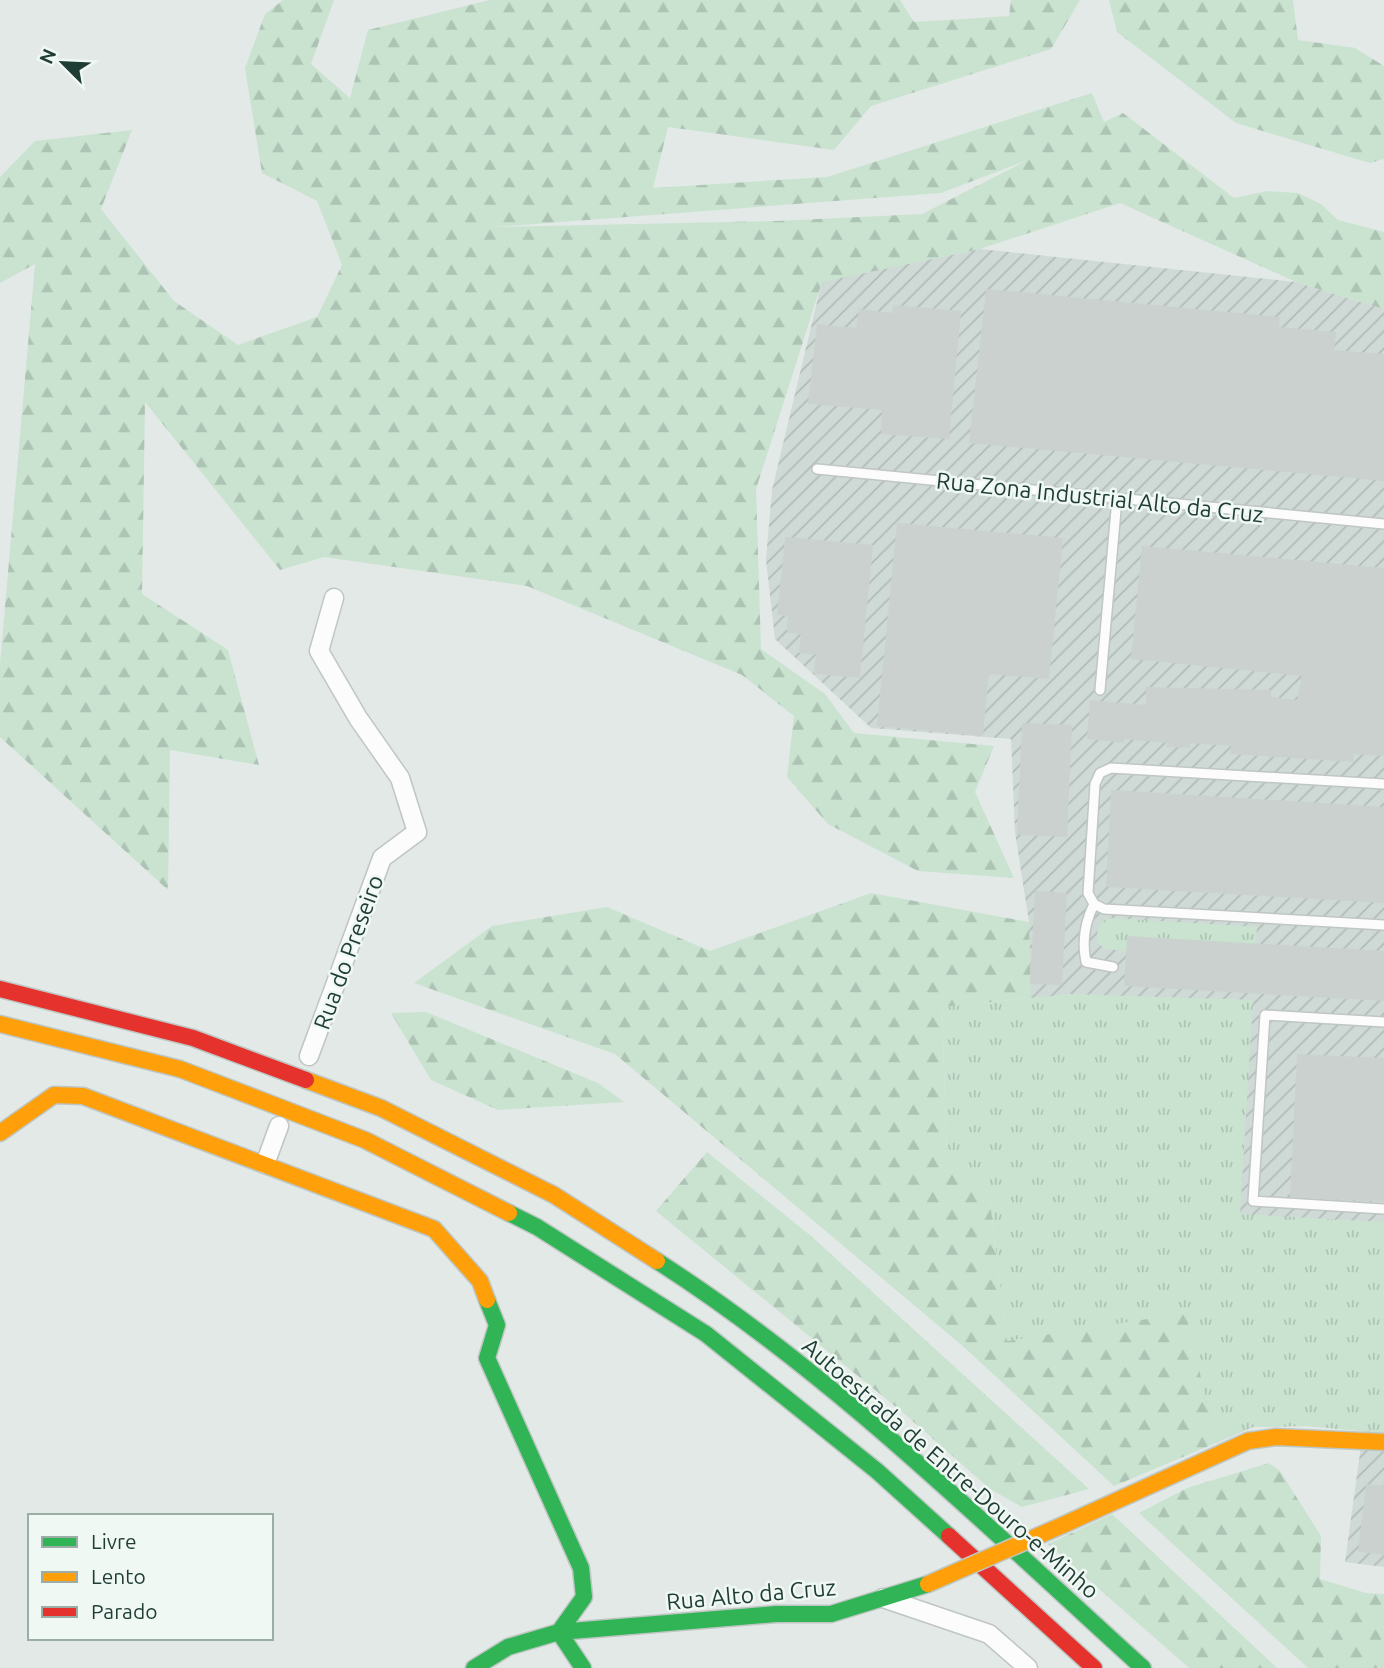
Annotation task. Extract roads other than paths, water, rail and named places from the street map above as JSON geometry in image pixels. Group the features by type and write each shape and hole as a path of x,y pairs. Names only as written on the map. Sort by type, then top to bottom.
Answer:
{"main road":[{"name":"Autoestrada de Entre-Douro-e-Minho","path":"0,989 193,1038 243,1056 381,1108 554,1195 727,1306 898,1446 1143,1668"},
{"path":"0,1024 180,1069 365,1140 537,1227 706,1334 877,1471 1094,1668"},
{"path":"0,1133 54,1095 83,1096 434,1229 480,1281 497,1325 487,1358 581,1568 584,1597 559,1632 583,1668"},
{"name":"Rua Alto da Cruz","path":"474,1668 508,1647 559,1632 776,1614 831,1614 928,1584 1248,1441 1276,1437 1384,1442"}],"street":[{"name":"Rua do Preseiro","path":"309,1056 382,858 417,832 400,778 358,718 319,651 334,598"},
{"path":"265,1164 279,1126"},
{"path":"883,1598 989,1633 1027,1668"}],"lane":[{"name":"Rua Zona Industrial Alto da Cruz","path":"817,469 1384,524"},
{"path":"1100,690 1117,499"},
{"path":"1384,784 1111,768 1100,773 1095,784 1088,893 1094,904 1104,909 1384,925"},
{"path":"1094,904 1087,918 1084,951 1086,962 1113,967"},
{"path":"1384,1022 1265,1015 1253,1201 1384,1209"}]}
